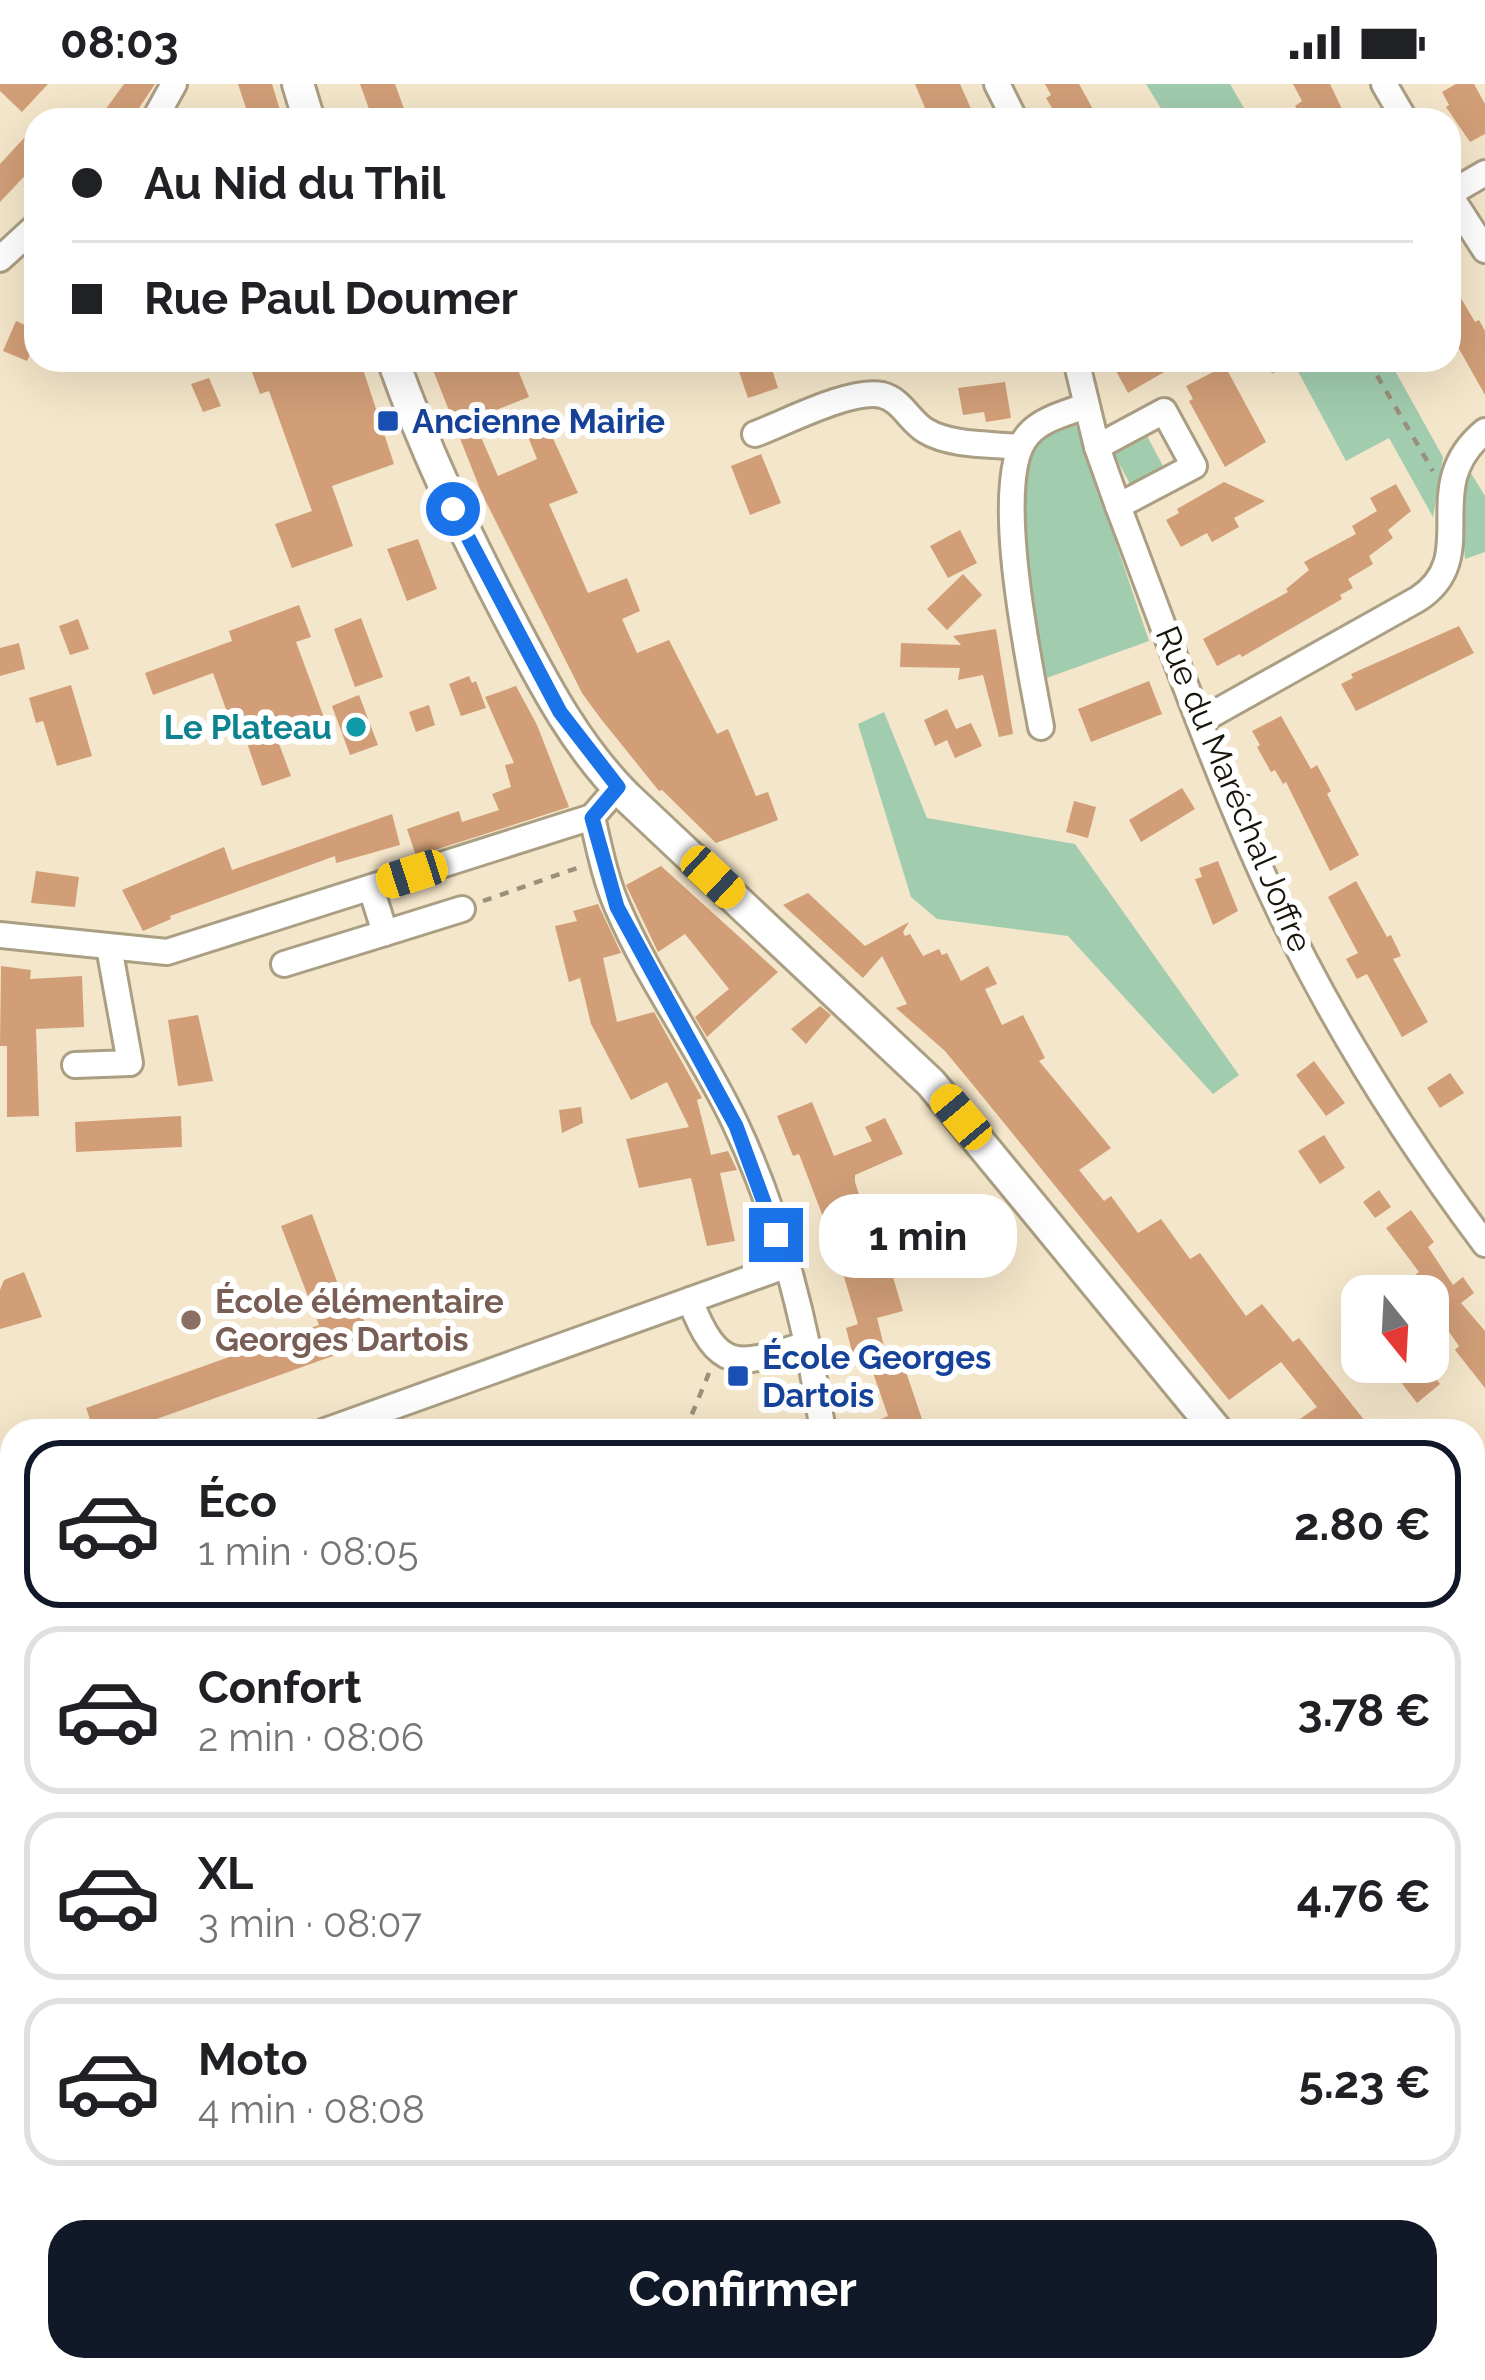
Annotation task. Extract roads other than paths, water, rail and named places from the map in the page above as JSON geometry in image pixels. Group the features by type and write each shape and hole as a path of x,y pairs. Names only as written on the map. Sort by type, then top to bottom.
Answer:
{"main road":[{"path":"398,372 442,487 571,730 618,787 945,1097 1206,1419"}],"street":[{"path":"1461,213 1485,250"},
{"path":"0,259 24,237"},
{"name":"Rue du Maréchal Joffre","path":"1078,372 1118,506 1273,896 1346,1037 1412,1143 1485,1244"},
{"path":"755,434 873,394 890,399 937,436 1019,447"},
{"path":"1042,728 1014,566 1015,471 1019,447 1041,424 1085,406"},
{"path":"1097,447 1164,411 1193,466 1118,506"},
{"path":"1202,720 1429,592 1449,564 1450,488 1463,451 1485,431"},
{"path":"0,935 167,952 592,818 618,787"},
{"path":"592,818 625,923 742,1138 785,1266 821,1419"},
{"path":"371,888 385,933"},
{"path":"284,964 462,909"},
{"path":"75,1065 130,1063 110,947"},
{"path":"358,1419 785,1266"},
{"path":"690,1300 719,1352 747,1362 807,1345"},
{"path":"0,1840 0,1852"}],"place":[{"name":"Ancienne Mairie","path":"388,421"},
{"name":"Le Plateau","path":"356,727"},
{"name":"École élémentaire Georges Dartois","path":"191,1320"},
{"name":"École Georges Dartois","path":"738,1376"}]}
